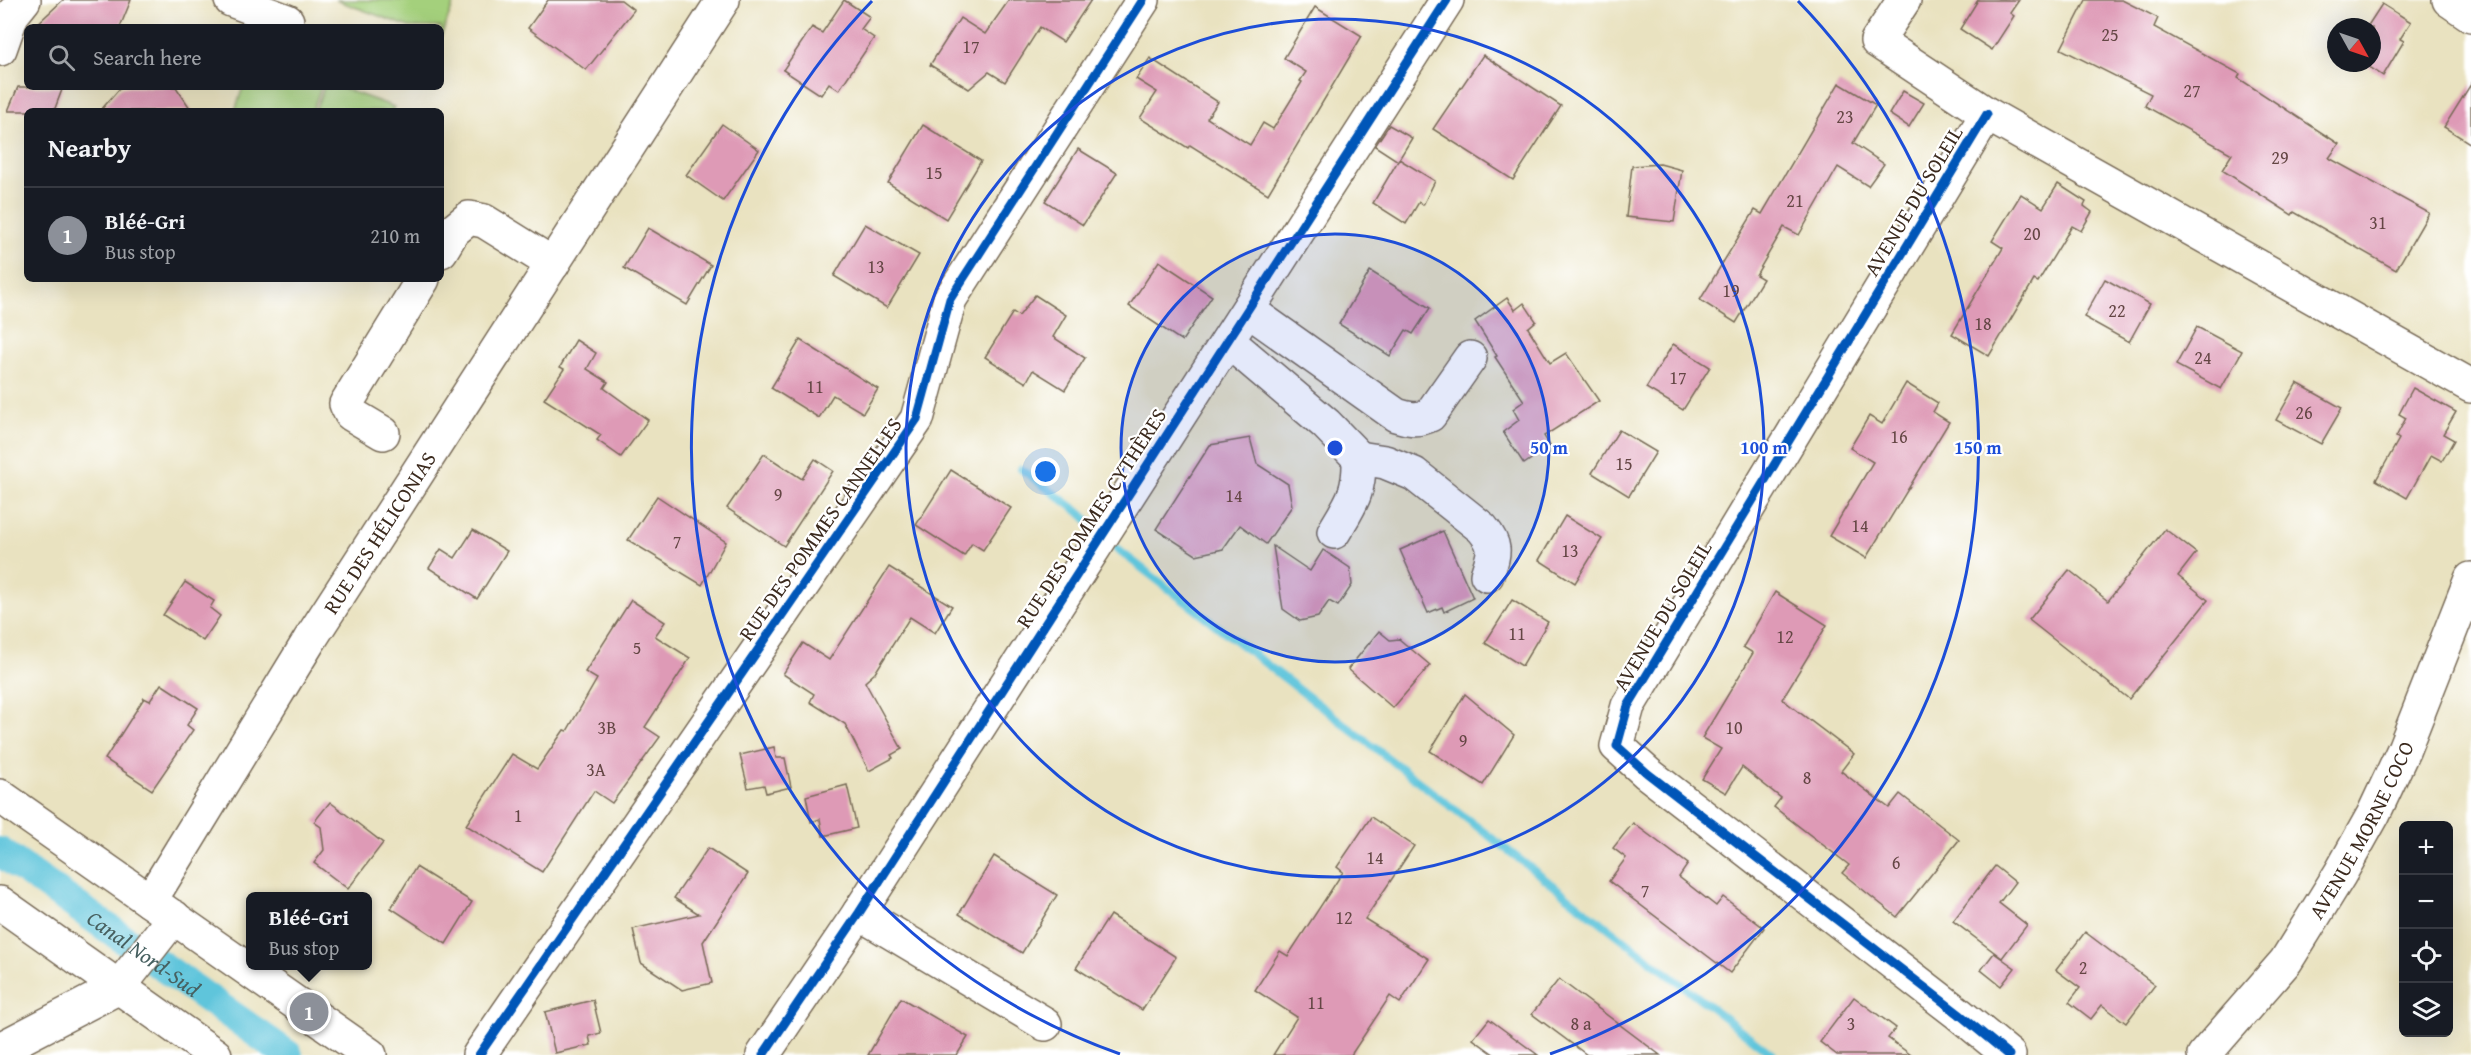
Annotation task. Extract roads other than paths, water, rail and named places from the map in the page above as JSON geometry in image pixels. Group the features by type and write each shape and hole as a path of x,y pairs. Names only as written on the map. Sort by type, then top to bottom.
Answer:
{"street":[{"path":"0,49 12,15 24,0"},
{"path":"231,0 288,21"},
{"name":"RUE DES HÉLICONIAS","path":"124,982 164,915 309,641 723,0"},
{"name":"RUE DES POMMES CANNELLES","path":"479,1055 917,419 950,299 1143,0"},
{"name":"RUE DES POMMES CYTHÈRES","path":"763,1055 858,913 1447,0"},
{"path":"1904,0 1877,41 1987,114"},
{"path":"2449,0 2471,15"},
{"name":"AVENUE DU SOLEIL","path":"2009,1055 1647,773 1617,746 1628,706 1987,114 2471,386"},
{"path":"444,246 453,231 469,218 484,221 553,264"},
{"path":"383,433 351,414 346,404 421,282"},
{"path":"1248,310 1396,415 1409,419 1421,419 1430,415 1470,358"},
{"path":"1228,341 1326,424 1359,458 1385,462 1414,474 1482,528 1491,539 1495,552 1487,575"},
{"path":"1334,532 1356,493 1360,477 1359,458"},
{"name":"AVENUE MORNE COCO","path":"2204,1055 2286,961 2346,864 2373,815 2404,748 2471,579"},
{"path":"0,796 164,915 370,1055"},
{"path":"0,903 124,982 215,1055"},
{"path":"858,913 1045,1024"},
{"path":"0,1049 124,982"}],"waterway":[{"path":"1021,469 1079,512 1098,530"},
{"path":"1107,539 1773,1055"},
{"name":"Canal Nord-Sud","path":"0,852 288,1055"}],"place":[{"name":"Bléé-Gri","path":"309,1012"}]}
